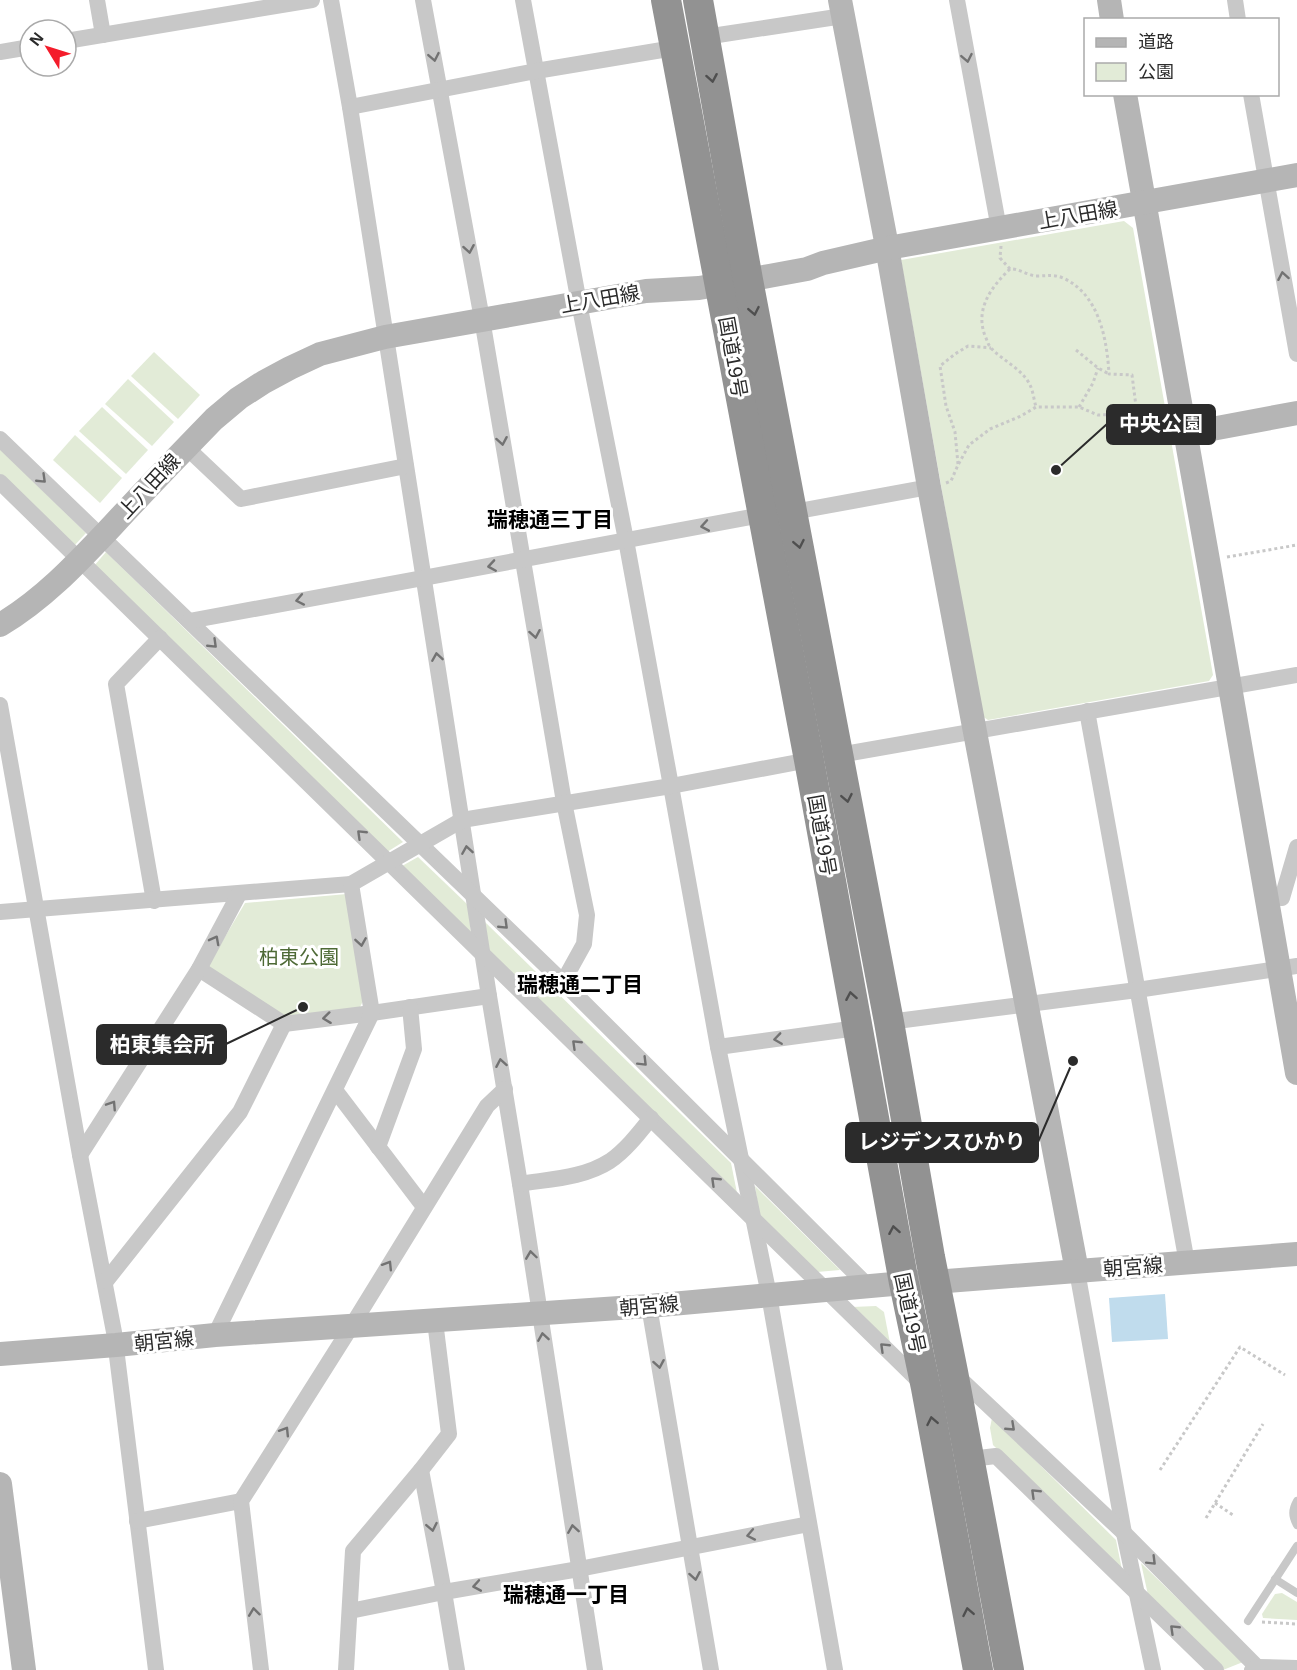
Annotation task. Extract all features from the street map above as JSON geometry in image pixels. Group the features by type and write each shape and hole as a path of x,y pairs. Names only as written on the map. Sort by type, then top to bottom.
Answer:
{"highway":[{"name":"国道19号","path":"666,0 674,48 793,512 889,1022 934,1282 1009,1670"},
{"name":"国道19号","path":"698,0 705,37 762,515 978,1670"}],"street":[{"path":"97,0 103,35"},
{"path":"78,39 312,0"},
{"path":"332,0 425,577 595,1670"},
{"path":"423,0 482,319 564,802 587,915 584,944 563,982"},
{"path":"523,0 626,540 718,1047 769,1295 836,1670"},
{"path":"957,0 999,229"},
{"path":"1109,0 1112,18"},
{"path":"1235,0 1238,18"},
{"path":"705,37 842,8 1124,1533 1153,1670"},
{"path":"350,107 536,71 674,48"},
{"path":"0,52 18,49"},
{"path":"1125,96 1229,686 1282,901 1297,1073"},
{"path":"1251,96 1297,354"},
{"name":"上八田線","path":"0,625 44,594 80,561 186,447 234,402 272,377 320,354 385,337 482,319 646,291 699,288 734,282 807,269 888,248 1297,175"},
{"path":"1184,429 1297,413"},
{"path":"0,439 563,982 869,1287"},
{"path":"186,447 241,499 406,466"},
{"path":"0,482 926,1388"},
{"path":"793,512 930,487"},
{"path":"189,621 762,515"},
{"path":"154,901 116,684 160,638"},
{"path":"839,756 1297,675"},
{"path":"0,705 80,1155 106,1281 156,1670"},
{"path":"1087,711 1187,1263"},
{"path":"0,912 351,884 462,820 671,786 809,760"},
{"path":"1282,901 1297,847"},
{"path":"215,1335 372,1013 351,884"},
{"path":"80,1155 199,969 239,894"},
{"path":"889,1022 1288,968"},
{"path":"199,969 284,1024 489,996"},
{"path":"378,1147 414,1049 410,1007"},
{"path":"106,1281 240,1112 284,1024"},
{"path":"718,1047 857,1028"},
{"path":"261,1670 241,1501 487,1106 505,1089"},
{"path":"335,1090 424,1207"},
{"path":"520,1184 591,1171 611,1161 633,1140 651,1118"},
{"name":"朝宮線","path":"0,1354 215,1335 649,1306 904,1283 1297,1254"},
{"path":"649,1306 711,1670"},
{"path":"346,1670 353,1551 422,1470 449,1434 435,1322"},
{"path":"953,1372 1124,1533 1256,1669 1297,1668"},
{"path":"970,1459 996,1456 1216,1670"},
{"path":"422,1470 457,1670"},
{"path":"0,1484 24,1670"},
{"path":"137,1521 241,1501"},
{"path":"350,1611 809,1524"}],"lane":[{"path":"1297,1501 1293,1509 1293,1519 1297,1525"},
{"path":"1248,1621 1297,1546"},
{"path":"1275,1579 1297,1593"}],"path":[{"path":"999,229 1000,258 1010,269 1036,276 1050,274 1064,278 1079,289 1090,302 1101,325 1108,351 1109,374"},
{"path":"1010,269 996,282 988,295 982,311 981,327 990,348 1030,383 1036,407"},
{"path":"958,465 955,432 945,406 940,366 968,346 990,348"},
{"path":"1076,350 1109,374 1132,375 1137,414 1147,423 1184,429"},
{"path":"1079,407 1093,383 1098,368"},
{"path":"930,487 951,481 969,445 990,429 1036,407 1079,407 1098,415 1137,414"},
{"path":"1208,560 1297,545"},
{"path":"1160,1470 1240,1347 1285,1375"},
{"path":"1206,1518 1263,1424"},
{"path":"1215,1503 1233,1515"},
{"path":"1248,1621 1297,1624"}],"green space":[{"path":"1124,221 1133,228 1213,675 1209,681 988,720 982,716 901,260"},
{"path":"154,352 200,395 178,419 131,376"},
{"path":"128,379 174,422 152,446 105,404"},
{"path":"102,407 148,450 126,474 79,431"},
{"path":"75,435 122,478 100,503 53,460"},
{"path":"0,449 86,533 74,546 0,474"},
{"path":"106,552 403,842 387,852 94,566"},
{"path":"418,857 468,905 471,934 402,866"},
{"name":"柏東公園","path":"347,894 365,997 360,1007 285,1017 207,967 245,903"},
{"path":"485,922 731,1163 737,1193 489,953"},
{"path":"755,1186 840,1270 817,1272 760,1218"},
{"path":"876,1306 884,1312 890,1343 852,1307"},
{"path":"992,1418 1116,1540 1122,1570 993,1445 990,1428"},
{"path":"1141,1563 1243,1662 1223,1670 1148,1595"},
{"path":"1282,1593 1297,1602 1297,1620 1263,1618 1262,1614 1275,1594"}],"water":[{"path":"1165,1294 1168,1339 1112,1342 1109,1298"}],"place":[{"name":"中央公園","path":"1056,470"},
{"name":"柏東集会所","path":"303,1007"},
{"name":"レジデンスひかり","path":"1073,1061"}],"district":[{"name":"瑞穂通三丁目","path":"550,519"},
{"name":"瑞穂通二丁目","path":"580,984"},
{"name":"瑞穂通一丁目","path":"566,1594"}]}
